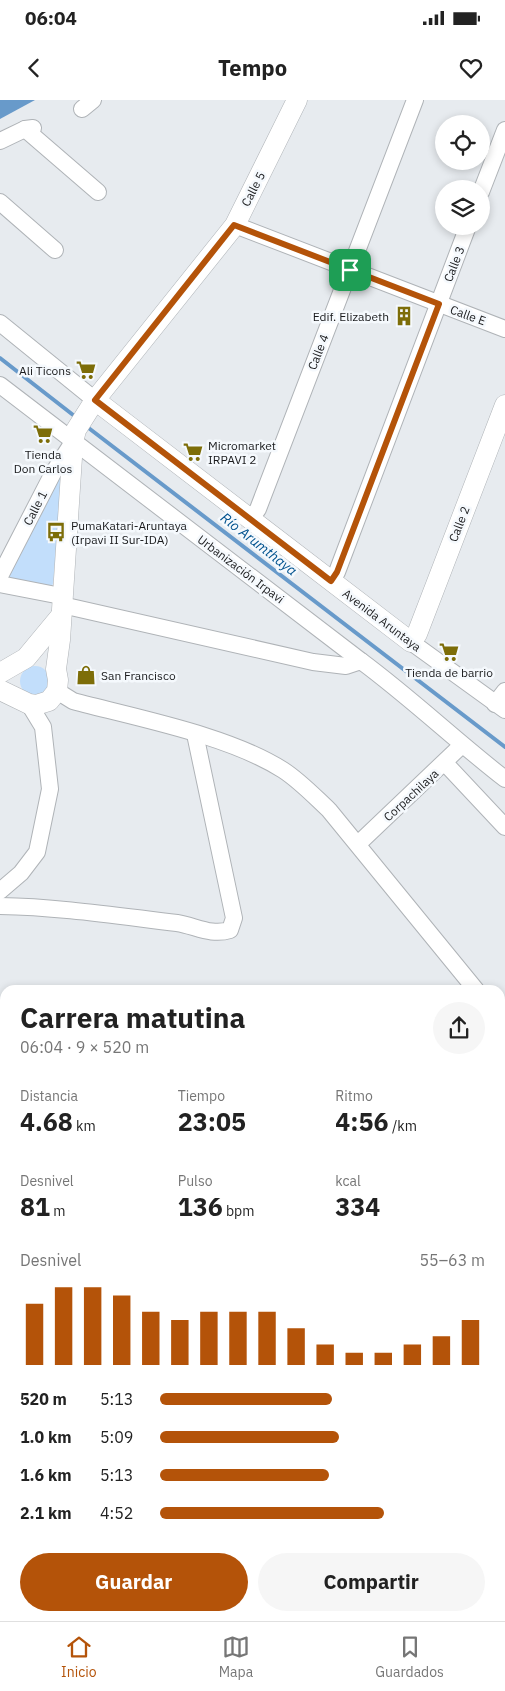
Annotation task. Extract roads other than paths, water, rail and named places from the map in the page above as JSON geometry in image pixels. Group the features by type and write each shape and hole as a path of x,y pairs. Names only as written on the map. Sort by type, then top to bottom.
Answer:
{"main road":[{"name":"Calle 5","path":"90,407 234,225 297,100"},
{"name":"Calle 2","path":"412,642 417,634 505,405"},
{"path":"0,690 36,705 49,701 57,691 56,669 74,436 90,407"},
{"name":"Avenida Aruntaya","path":"90,407 251,519 412,642"},
{"path":"24,701 13,686 14,665 61,606"},
{"path":"14,665 42,658 50,662 56,669"}],"street":[{"name":"Calle 4","path":"251,519 258,509 415,100"},
{"path":"0,141 29,128 98,192"},
{"path":"486,180 505,130"},
{"path":"0,202 55,250"},
{"name":"Calle E","path":"234,225 505,329"},
{"name":"Calle 3","path":"331,581 337,572 465,235"},
{"path":"0,323 90,407"},
{"name":"Urbanización Irpavi","path":"0,385 74,436 402,691 462,745 505,779"},
{"name":"Calle 1","path":"0,576 74,436"},
{"path":"0,584 61,606 313,662 346,666 361,661"},
{"name":"Avenida Aruntaya","path":"412,642 502,702"},
{"path":"57,691 73,701 196,734 249,752 282,769 310,792 358,844 472,985"},
{"path":"0,891 21,874 37,852 50,789 43,727 24,701"},
{"path":"0,906 74,910 185,924 210,932 230,930 234,918 196,734"},
{"name":"Corpachilaya","path":"358,844 446,763 462,745"},
{"path":"446,763 505,827"}],"water":[{"path":"0,100 35,100 0,119"}],"waterway":[{"name":"Río Arumthaya","path":"0,358 77,418"},
{"name":"Río Arumthaya","path":"86,426 505,747"}],"place":[{"name":"Edif. Elizabeth","path":"404,316"},
{"name":"Ali Ticons","path":"86,370"},
{"name":"Tienda Don Carlos","path":"43,434"},
{"name":"Micromarket IRPAVI 2","path":"193,452"},
{"name":"PumaKatari-Aruntaya (Irpavi II Sur-IDA)","path":"56,532"},
{"name":"Tienda de barrio","path":"449,652"},
{"name":"San Francisco","path":"86,675"}]}
